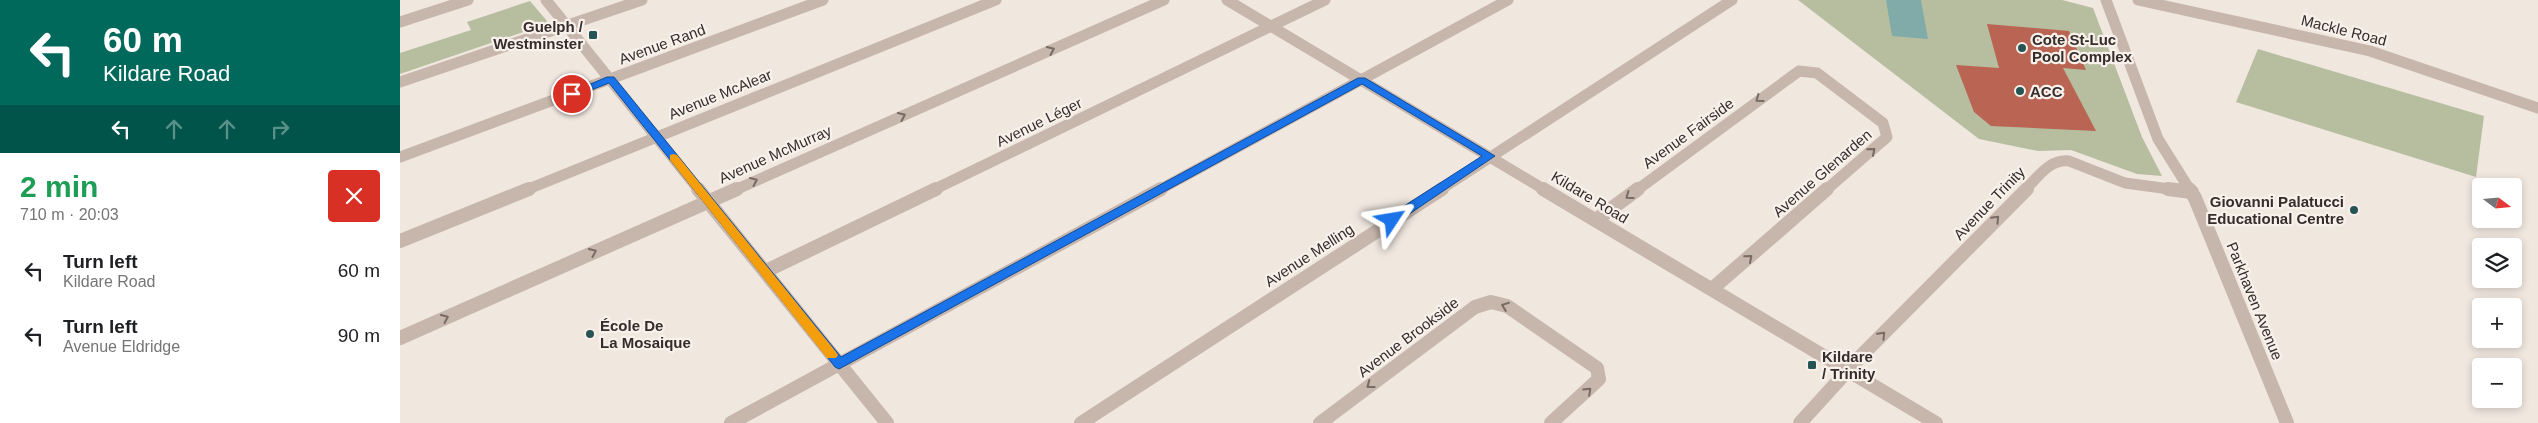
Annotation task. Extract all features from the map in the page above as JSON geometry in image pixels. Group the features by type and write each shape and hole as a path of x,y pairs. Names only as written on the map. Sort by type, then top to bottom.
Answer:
{"street":[{"path":"400,22 468,0"},
{"path":"546,0 887,423"},
{"path":"400,82 642,0"},
{"name":"Avenue Rand","path":"400,158 823,0"},
{"name":"Avenue McAlear","path":"400,241 996,0"},
{"name":"Avenue McMurray","path":"400,338 1164,0"},
{"name":"Kildare Road","path":"1228,0 1936,423"},
{"name":"Avenue Léger","path":"766,271 1325,0"},
{"path":"731,423 1508,0"},
{"name":"Avenue Melling","path":"1081,423 1732,0"},
{"name":"Parkhaven Avenue","path":"2106,0 2158,139 2192,192 2287,423"},
{"name":"Mackle Road","path":"2138,0 2370,51 2538,108"},
{"name":"Avenue Fairside","path":"1596,220 1799,71"},
{"name":"Avenue Glenarden","path":"1712,290 1887,137 1883,123 1876,117 1817,73 1799,71"},
{"name":"Avenue Trinity","path":"1800,423 1860,357 2047,167 2058,161 2074,162 2125,183 2192,192"},
{"name":"Avenue Brookside","path":"1320,423 1475,307 1491,302 1507,306 1547,331 1597,368 1599,379 1551,423"}],"green space":[{"path":"1798,0 2062,0 2093,8 2142,137 2162,176 2137,174 2071,150 2038,151 1979,139"},
{"path":"530,1 547,21 544,25 400,74 400,53 471,30 467,22"},
{"path":"2258,49 2484,116 2476,177 2236,102"}],"water":[{"path":"1886,0 1921,0 1928,39 1892,36"}],"building":[{"name":"ACC","path":"1987,24 2069,31 2086,70 2063,68 2096,131 1991,126 1974,112 1956,65 1999,68"}],"slow traffic":[{"path":"673,157 832,355"}],"place":[{"name":"Guelph / Westminster","path":"593,35"},
{"name":"Cote St-Luc Pool Complex","path":"2022,48"},
{"name":"ACC","path":"2020,91"},
{"name":"Giovanni Palatucci Educational Centre","path":"2354,210"},
{"name":"École De La Mosaique","path":"590,334"},
{"name":"Kildare / Trinity","path":"1812,365"}],"route":[{"path":"572,94 610,79 839,364 1362,80 1490,156 1392,220"}]}
